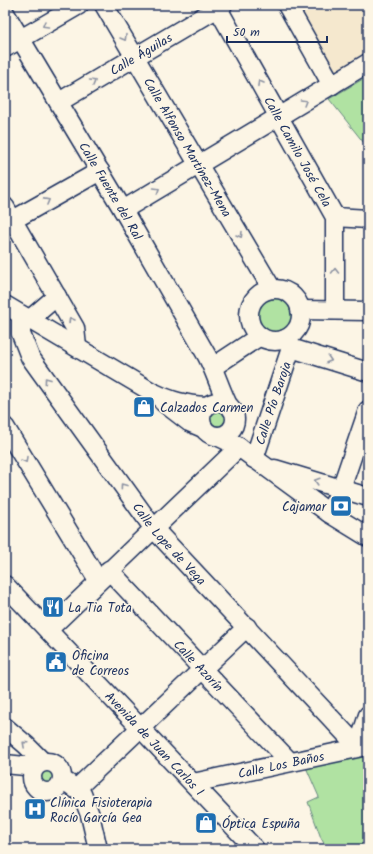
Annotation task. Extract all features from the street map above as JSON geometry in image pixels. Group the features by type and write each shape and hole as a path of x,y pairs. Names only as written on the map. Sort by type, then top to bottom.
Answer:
{"street":[{"path":"5,48 79,5"},
{"name":"Calle Alfonso Martínez-Mena","path":"104,5 272,289"},
{"path":"287,5 332,85"},
{"name":"Calle Águilas","path":"59,102 219,6"},
{"name":"Calle Camilo José Cela","path":"219,6 335,217 335,310"},
{"name":"Calle Fuente del Ral","path":"5,13 123,210 213,368 219,388 215,405"},
{"path":"123,210 199,166 368,63"},
{"path":"77,347 75,328 9,214 100,172"},
{"path":"335,217 368,219"},
{"path":"288,344 299,324 299,304 291,294 285,291 272,289 265,291 258,295 253,301 249,316 250,324 260,336 272,341 288,344 368,372"},
{"path":"25,318 57,296"},
{"path":"5,305 152,392 169,400 190,406 215,405 234,414 234,425 251,457 368,497"},
{"path":"300,310 368,311"},
{"name":"Calle Lope de Vega","path":"25,318 21,334 30,357 154,529 363,746"},
{"path":"213,368 260,336"},
{"name":"Calle Pío Baroja","path":"251,457 288,344"},
{"path":"152,392 189,422 210,432 251,457 329,513 368,537"},
{"path":"215,405 202,411 201,416 201,422 210,432 227,433 234,425"},
{"path":"329,513 341,489 368,410"},
{"name":"Calle Azorín","path":"5,427 103,575 202,670 289,761"},
{"path":"48,630 103,575 154,529 251,457"},
{"name":"Avenida de Juan Carlos I","path":"5,585 255,849"},
{"path":"76,789 247,627"},
{"path":"363,746 368,715"},
{"path":"5,727 26,745 39,764"},
{"name":"Calle Los Baños","path":"193,783 363,746"},
{"path":"5,764 39,764 48,761 57,765 62,774 62,779 58,788 48,792 43,792 34,786 31,777 39,764"},
{"path":"62,779 82,794 90,815 98,849"}],"shaded area":[{"path":"293,5 368,5 368,52 337,71 330,69"}],"green space":[{"path":"368,76 368,148 329,99"},
{"path":"279,293 291,299 296,307 296,323 291,331 283,336 271,337 259,331 254,323 253,311 259,299 267,294"},
{"path":"217,405 226,408 231,415 231,423 226,431 212,432 204,422 203,419 207,411"},
{"path":"368,753 368,849 327,849 321,838 308,802 319,797 305,765"},
{"path":"50,764 57,768 60,773 60,779 58,784 53,788 48,790 41,789 35,784 33,775"}],"place":[{"name":"Calzados Carmen","path":"144,407"},
{"name":"Cajamar","path":"341,506"},
{"name":"La Tia Tota","path":"53,607"},
{"name":"Oficina de Correos","path":"56,662"},
{"name":"Clínica Fisioterapia Rocío García Gea","path":"35,809"},
{"name":"Óptica Espuña","path":"206,823"}]}
